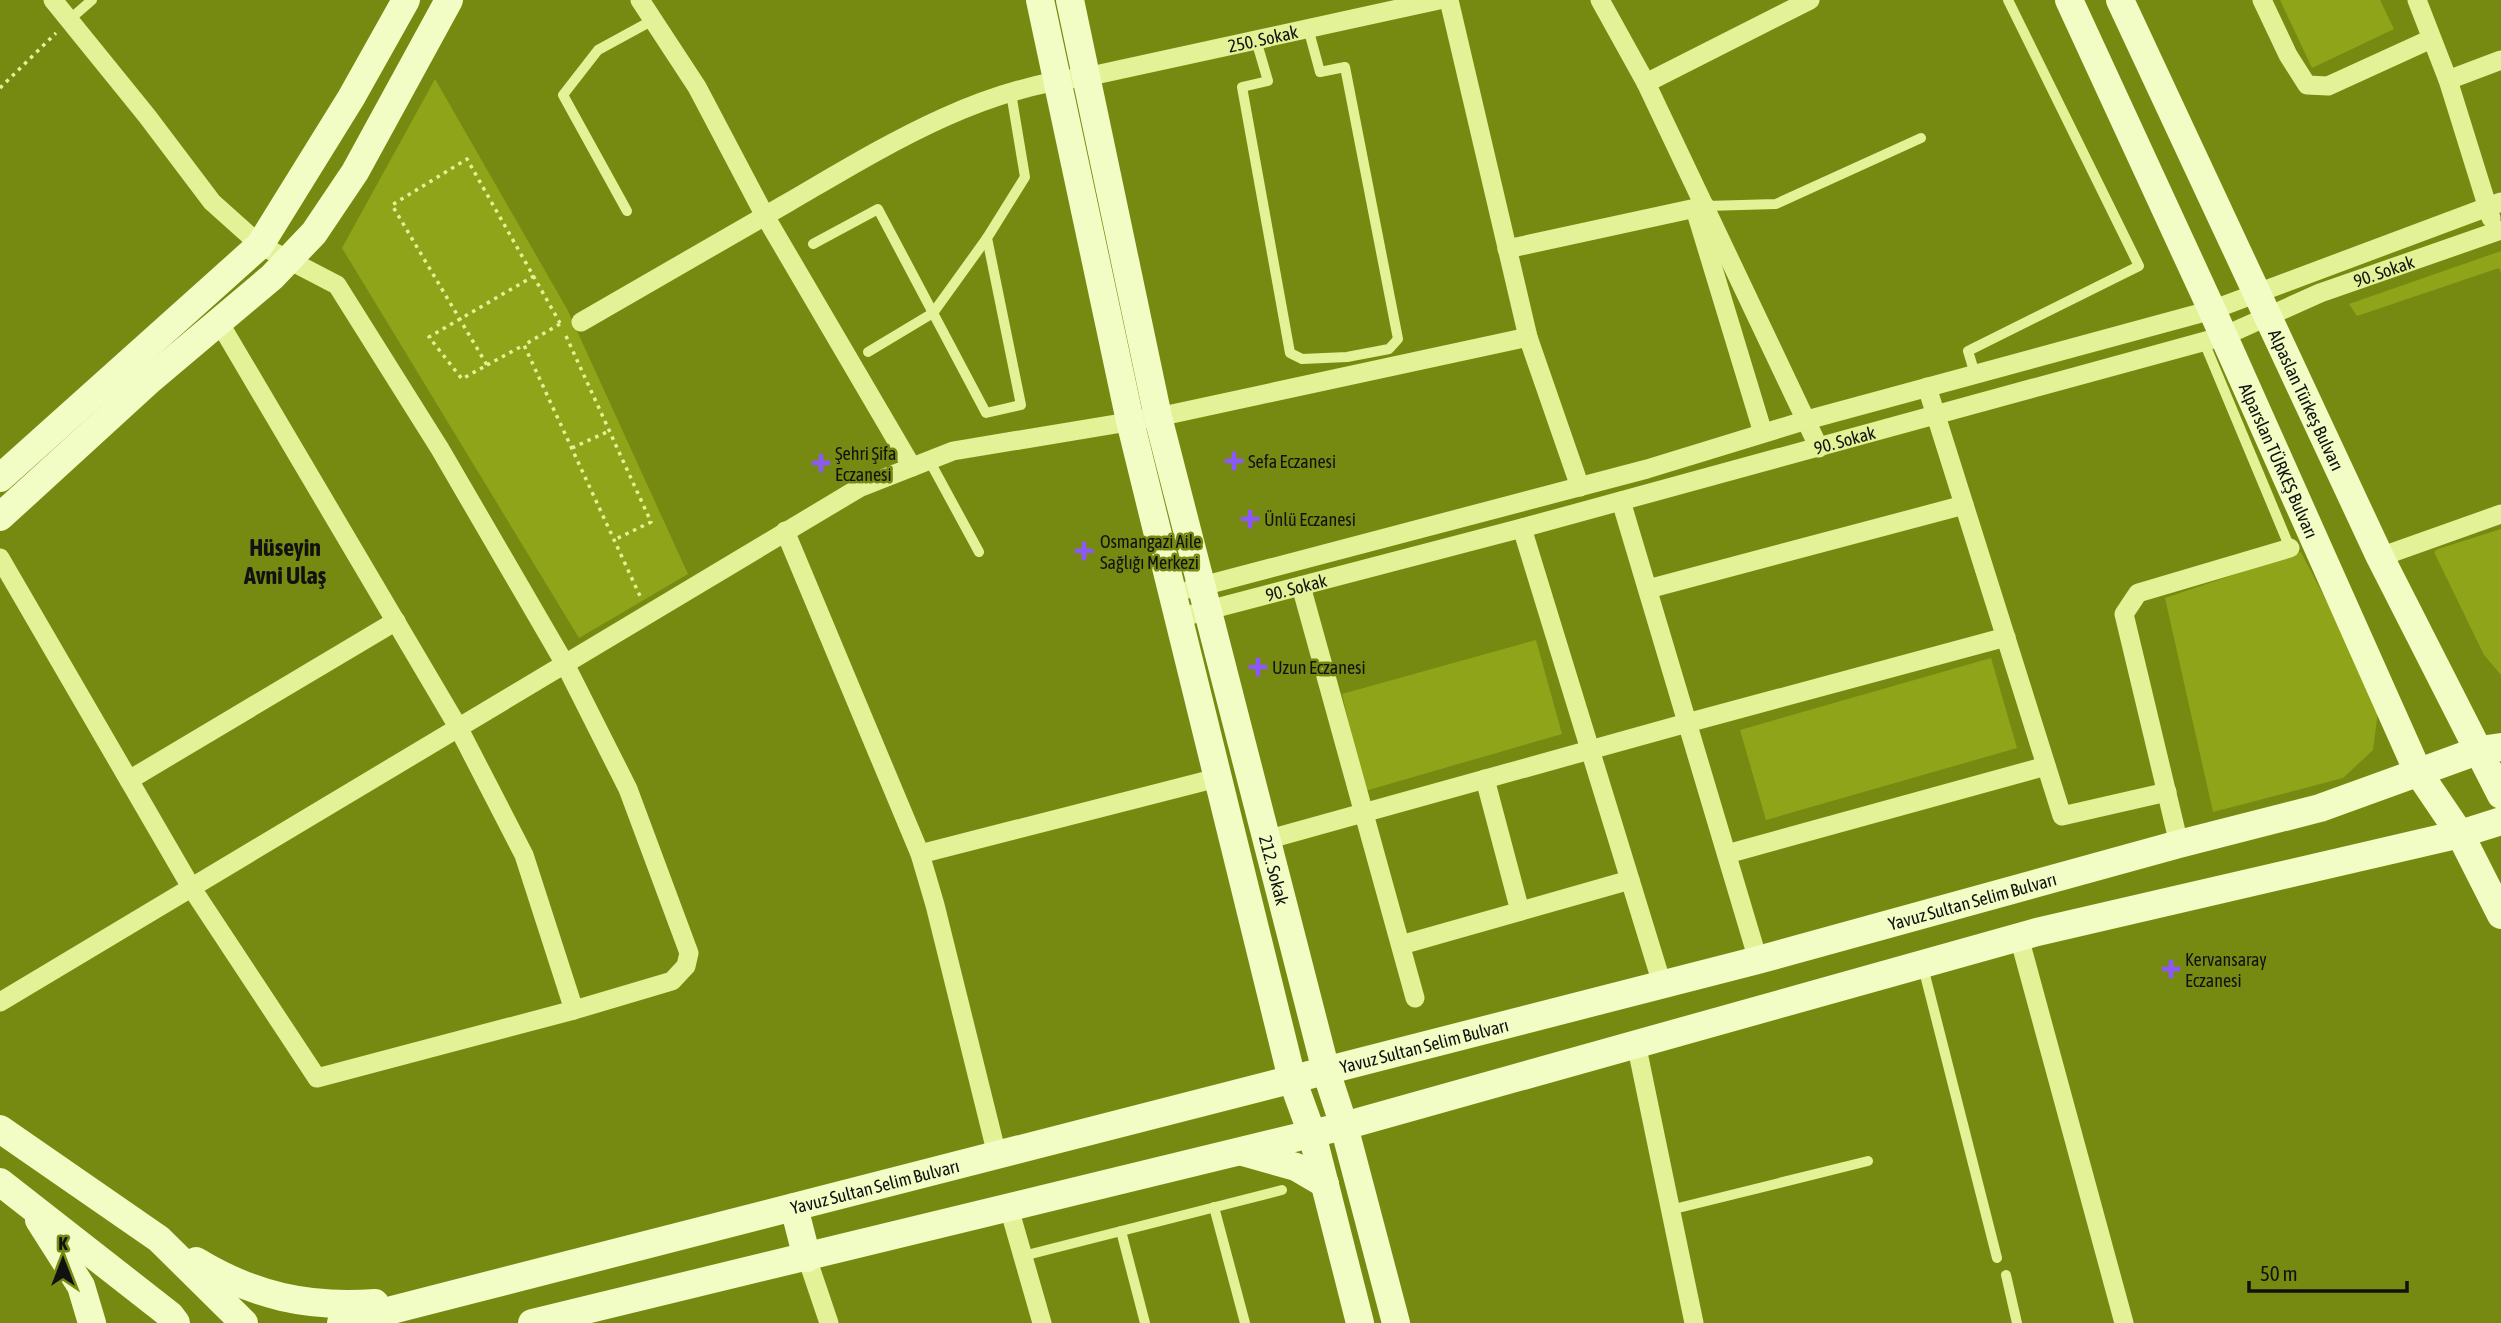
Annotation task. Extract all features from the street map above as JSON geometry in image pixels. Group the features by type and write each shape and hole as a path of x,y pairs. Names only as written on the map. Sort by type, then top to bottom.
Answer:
{"main road":[{"path":"0,478 260,245 351,98 406,0"},
{"path":"0,517 151,379 272,277 314,233 355,172 449,0"},
{"path":"1041,0 1130,421 1292,1079 1312,1134 1360,1323"},
{"name":"212. Sokak","path":"1070,0 1158,416 1326,1071 1344,1126 1396,1323"},
{"name":"Alparslan TÜRKEŞ Bulvarı","path":"2069,0 2212,310 2214,339 2417,772 2460,834 2501,915"},
{"name":"Alpaslan Türkeş Bulvarı","path":"2120,0 2380,557 2490,748 2501,795"},
{"name":"Yavuz Sultan Selim Bulvarı","path":"341,1323 1758,960 2320,808 2490,748"},
{"path":"532,1323 1344,1126 2019,937 2460,834 2501,821"},
{"path":"1216,1099 1262,1069 1278,1024"},
{"path":"0,1129 159,1239 224,1278 275,1297 305,1303 359,1304 440,1298"},
{"path":"1241,1151 1296,1167 1325,1184"},
{"path":"0,1182 170,1315 176,1323"},
{"path":"28,1203 81,1286 92,1323"},
{"path":"794,1207 807,1258"},
{"path":"159,1239 244,1323"}],"street":[{"path":"0,558 191,887 317,1078 673,981 686,966 689,953 628,789 565,664 440,449 337,285 260,245 212,202 147,116 53,0"},
{"path":"639,0 697,87 765,215 920,464"},
{"name":"250. Sokak","path":"581,322 765,215 940,118 978,102 1057,80 1086,78 1439,0"},
{"path":"1449,0 1528,337 1580,487"},
{"path":"1600,0 1646,83 1700,207 1819,448"},
{"path":"1646,83 1810,0"},
{"path":"2262,0 2288,55 2307,85 2328,86 2431,39"},
{"path":"2417,0 2494,205 2498,231"},
{"path":"2448,80 2501,60"},
{"name":"90. Sokak","path":"1205,598 1301,586 2214,339 2262,305 2494,205"},
{"path":"1507,249 1700,207"},
{"path":"1700,207 1763,433"},
{"name":"90. Sokak","path":"1175,606 1927,387 2212,310 2262,305 2320,293 2498,231"},
{"path":"219,322 458,727 524,855 574,1010"},
{"path":"0,1002 859,488 953,451 1158,416 1528,337"},
{"path":"1927,387 2062,816 2167,792"},
{"path":"1621,501 1758,960"},
{"path":"1648,589 1964,505"},
{"path":"2380,557 2501,514"},
{"path":"1522,528 1662,984"},
{"path":"785,531 920,854 997,1155"},
{"path":"2179,844 2124,614 2138,593 2290,548"},
{"path":"1301,586 1415,998"},
{"path":"129,780 396,621"},
{"path":"1266,840 2006,637"},
{"path":"1727,855 2046,766"},
{"path":"920,854 1217,778"},
{"path":"1485,779 1520,911"},
{"path":"1401,945 1630,880"},
{"path":"2019,937 2124,1323"},
{"path":"1636,1043 1694,1323"},
{"path":"1009,1208 1042,1323"},
{"path":"807,1258 829,1323"}],"lane":[{"path":"69,20 92,0"},
{"path":"1975,374 1968,351 2139,266 2008,0"},
{"path":"627,211 563,95 598,50 653,20"},
{"path":"1256,40 1268,81 1242,87 1290,353 1302,359 1347,357 1389,349 1398,339 1345,67 1320,72 1308,29"},
{"path":"868,352 933,313 987,238 1026,177 1012,93"},
{"path":"1700,207 1776,204 1921,138"},
{"path":"813,244 878,209 986,413 1021,405 987,238"},
{"path":"2214,339 2290,548"},
{"path":"920,464 979,552"},
{"path":"1922,964 1997,1258"},
{"path":"1671,1210 1868,1161"},
{"path":"1023,1256 1282,1190"},
{"path":"1214,1207 1245,1323"},
{"path":"1121,1231 1145,1323"},
{"path":"2006,1275 2017,1323"}],"path":[{"path":"0,88 69,20"},
{"path":"487,365 392,205 467,159 560,323 651,522 614,540"},
{"path":"534,276 429,337 462,379 560,323"},
{"path":"524,345 648,613"},
{"path":"572,448 609,431"}],"green space":[{"path":"2280,0 2380,0 2394,29 2312,68"},
{"path":"435,79 567,309 688,574 579,638 342,248"},
{"path":"2501,251 2501,273 2499,268 2357,316 2349,304"},
{"path":"2501,529 2501,675 2484,655 2434,552"},
{"path":"2301,552 2379,703 2373,750 2343,778 2213,812 2165,598"},
{"path":"1536,640 1562,734 1365,791 1342,694"},
{"path":"1991,658 2017,748 1766,820 1740,730"}],"place":[{"name":"Sefa Eczanesi","path":"1234,461"},
{"name":"Şehri Şifa Eczanesi","path":"821,463"},
{"name":"Ünlü Eczanesi","path":"1250,519"},
{"name":"Osmangazi Aile Sağlığı Merkezi","path":"1084,551"},
{"name":"Uzun Eczanesi","path":"1258,667"},
{"name":"Kervansaray Eczanesi","path":"2171,969"}],"district":[{"name":"Hüseyin Avni Ulaş","path":"285,561"}]}
